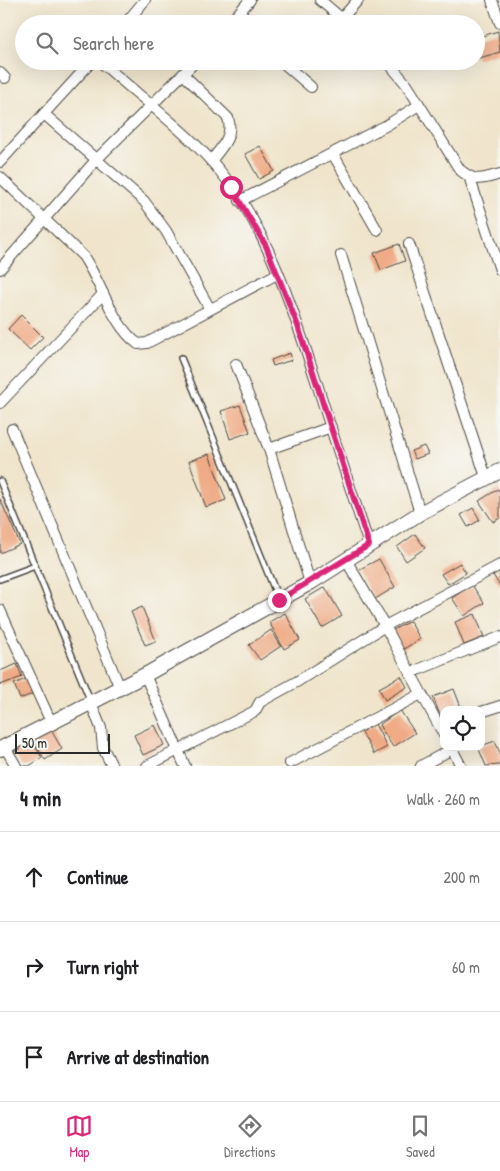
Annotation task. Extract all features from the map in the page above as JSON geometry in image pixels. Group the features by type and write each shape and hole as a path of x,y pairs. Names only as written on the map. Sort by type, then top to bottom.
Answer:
{"street":[{"path":"132,15 145,0"},
{"path":"238,15 250,0"},
{"path":"320,0 338,15"},
{"path":"349,15 358,0"},
{"path":"492,0 500,23"},
{"path":"0,162 84,70"},
{"path":"110,70 173,124 211,161 240,201 266,246 298,326 369,545"},
{"path":"0,269 97,159 188,70"},
{"path":"292,70 311,87"},
{"path":"394,70 407,85 460,170 470,178 500,270"},
{"path":"184,75 228,118 231,126 229,136 211,161"},
{"path":"240,201 333,154 387,125 419,105"},
{"path":"44,114 144,201 166,231 210,309"},
{"path":"333,154 378,230"},
{"path":"470,178 481,179 500,174"},
{"path":"0,177 83,256 103,294 130,338 138,344 147,343 277,274"},
{"path":"409,244 486,477"},
{"path":"341,255 420,513"},
{"path":"0,403 103,294"},
{"path":"236,364 269,449 310,583"},
{"path":"269,449 331,427"},
{"path":"12,430 120,688"},
{"path":"16,766 3,748 145,675 310,583 420,513 500,471"},
{"path":"346,560 440,726"},
{"path":"147,766 255,711 260,702 298,681 385,626 500,565"},
{"path":"0,610 51,722"},
{"path":"410,673 500,637"},
{"path":"145,675 185,766"},
{"path":"290,763 421,694"},
{"path":"91,703 101,728 103,748 112,766"},
{"path":"485,711 500,706"},
{"path":"421,766 446,751"},
{"path":"453,751 461,766"}],"lane":[{"path":"181,358 279,600"},
{"path":"0,481 91,703"},
{"path":"0,579 35,566"}],"building":[{"path":"498,31 500,52 485,56 485,35"},
{"path":"260,146 274,171 259,179 245,154"},
{"path":"399,244 405,261 381,270 374,253"},
{"path":"21,315 43,337 30,350 8,329"},
{"path":"290,353 292,360 273,366 271,360"},
{"path":"240,405 250,432 230,439 221,411"},
{"path":"424,446 428,454 415,459 411,451"},
{"path":"209,454 226,500 206,507 189,461"},
{"path":"498,489 500,493 500,518 493,522 479,501"},
{"path":"0,499 20,544 0,553"},
{"path":"473,508 480,520 468,527 461,515"},
{"path":"415,534 425,548 406,561 397,547"},
{"path":"379,559 395,587 375,599 358,570"},
{"path":"460,563 466,573 448,584 441,574"},
{"path":"500,571 500,586 493,575"},
{"path":"472,585 484,603 464,616 452,598"},
{"path":"325,587 342,616 322,628 305,599"},
{"path":"142,607 156,641 145,645 131,612"},
{"path":"285,613 300,640 284,649 269,622"},
{"path":"475,614 484,637 464,645 455,622"},
{"path":"410,621 420,639 402,650 391,631"},
{"path":"271,630 281,646 260,660 249,645"},
{"path":"17,664 22,677 0,685 0,671"},
{"path":"401,676 407,687 385,700 379,688"},
{"path":"26,679 32,694 20,699 14,684"},
{"path":"454,689 460,706 440,706 440,715 433,697"},
{"path":"400,710 415,733 393,747 379,725"},
{"path":"375,724 387,747 374,754 361,731"},
{"path":"155,725 164,745 143,755 134,735"},
{"path":"51,730 62,749 45,760 33,740"},
{"path":"32,741 42,758 29,766 22,766 14,752"},
{"path":"495,741 500,753 500,765 486,766 480,751 485,751 485,745"}],"route":[{"path":"231,187 266,246 298,326 369,545 310,583 279,600"}]}
